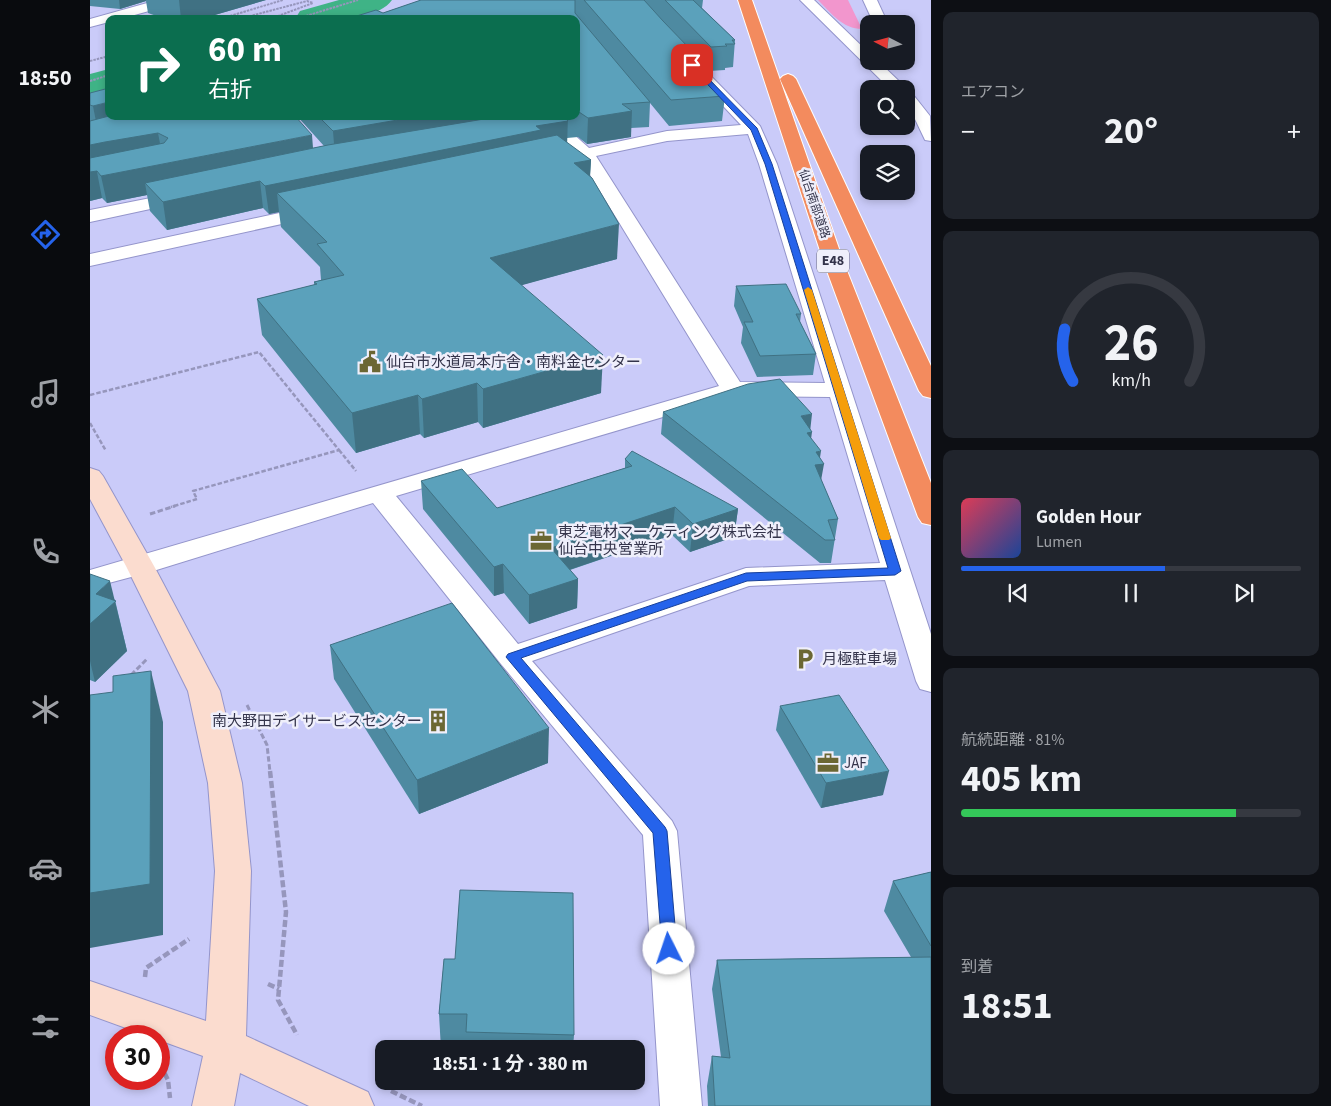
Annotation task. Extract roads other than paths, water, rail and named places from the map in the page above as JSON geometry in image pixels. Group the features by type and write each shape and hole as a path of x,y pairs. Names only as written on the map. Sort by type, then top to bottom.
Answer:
{"highway":[{"name":"仙台南部道路","path":"745,0 834,263 931,517"},
{"name":"仙台南部道路","path":"752,0 931,391"}],"street":[{"path":"118,15 173,0"},
{"path":"807,0 860,52"},
{"path":"870,0 877,15"},
{"path":"99,8 136,10"},
{"path":"90,23 105,19"},
{"path":"686,59 754,129 768,164 931,682"},
{"path":"878,70 889,80"},
{"path":"901,80 904,73"},
{"path":"915,107 922,116 931,136"},
{"path":"654,120 666,136"},
{"path":"544,124 586,154 733,389"},
{"path":"528,166 666,136 754,129"},
{"path":"90,216 205,192"},
{"path":"90,260 333,208"},
{"path":"90,579 140,566 379,493 733,389 839,390"},
{"path":"90,476 140,566 204,691 225,783 234,871 225,1046 213,1106"},
{"path":"379,493 512,657 660,831 681,1106"},
{"path":"512,657 746,577 895,571"},
{"path":"90,998 225,1046 353,1106"}],"waterway":[{"path":"326,15 375,0"},
{"path":"90,87 105,82"}],"place":[{"name":"仙台市水道局本庁舎・南料金センター","path":"370,362"},
{"name":"東芝電材マーケティング株式会社 仙台中央営業所","path":"541,541"},
{"name":"月極駐車場","path":"805,659"},
{"name":"南大野田デイサービスセンター","path":"438,721"},
{"name":"JAF","path":"828,763"}]}
